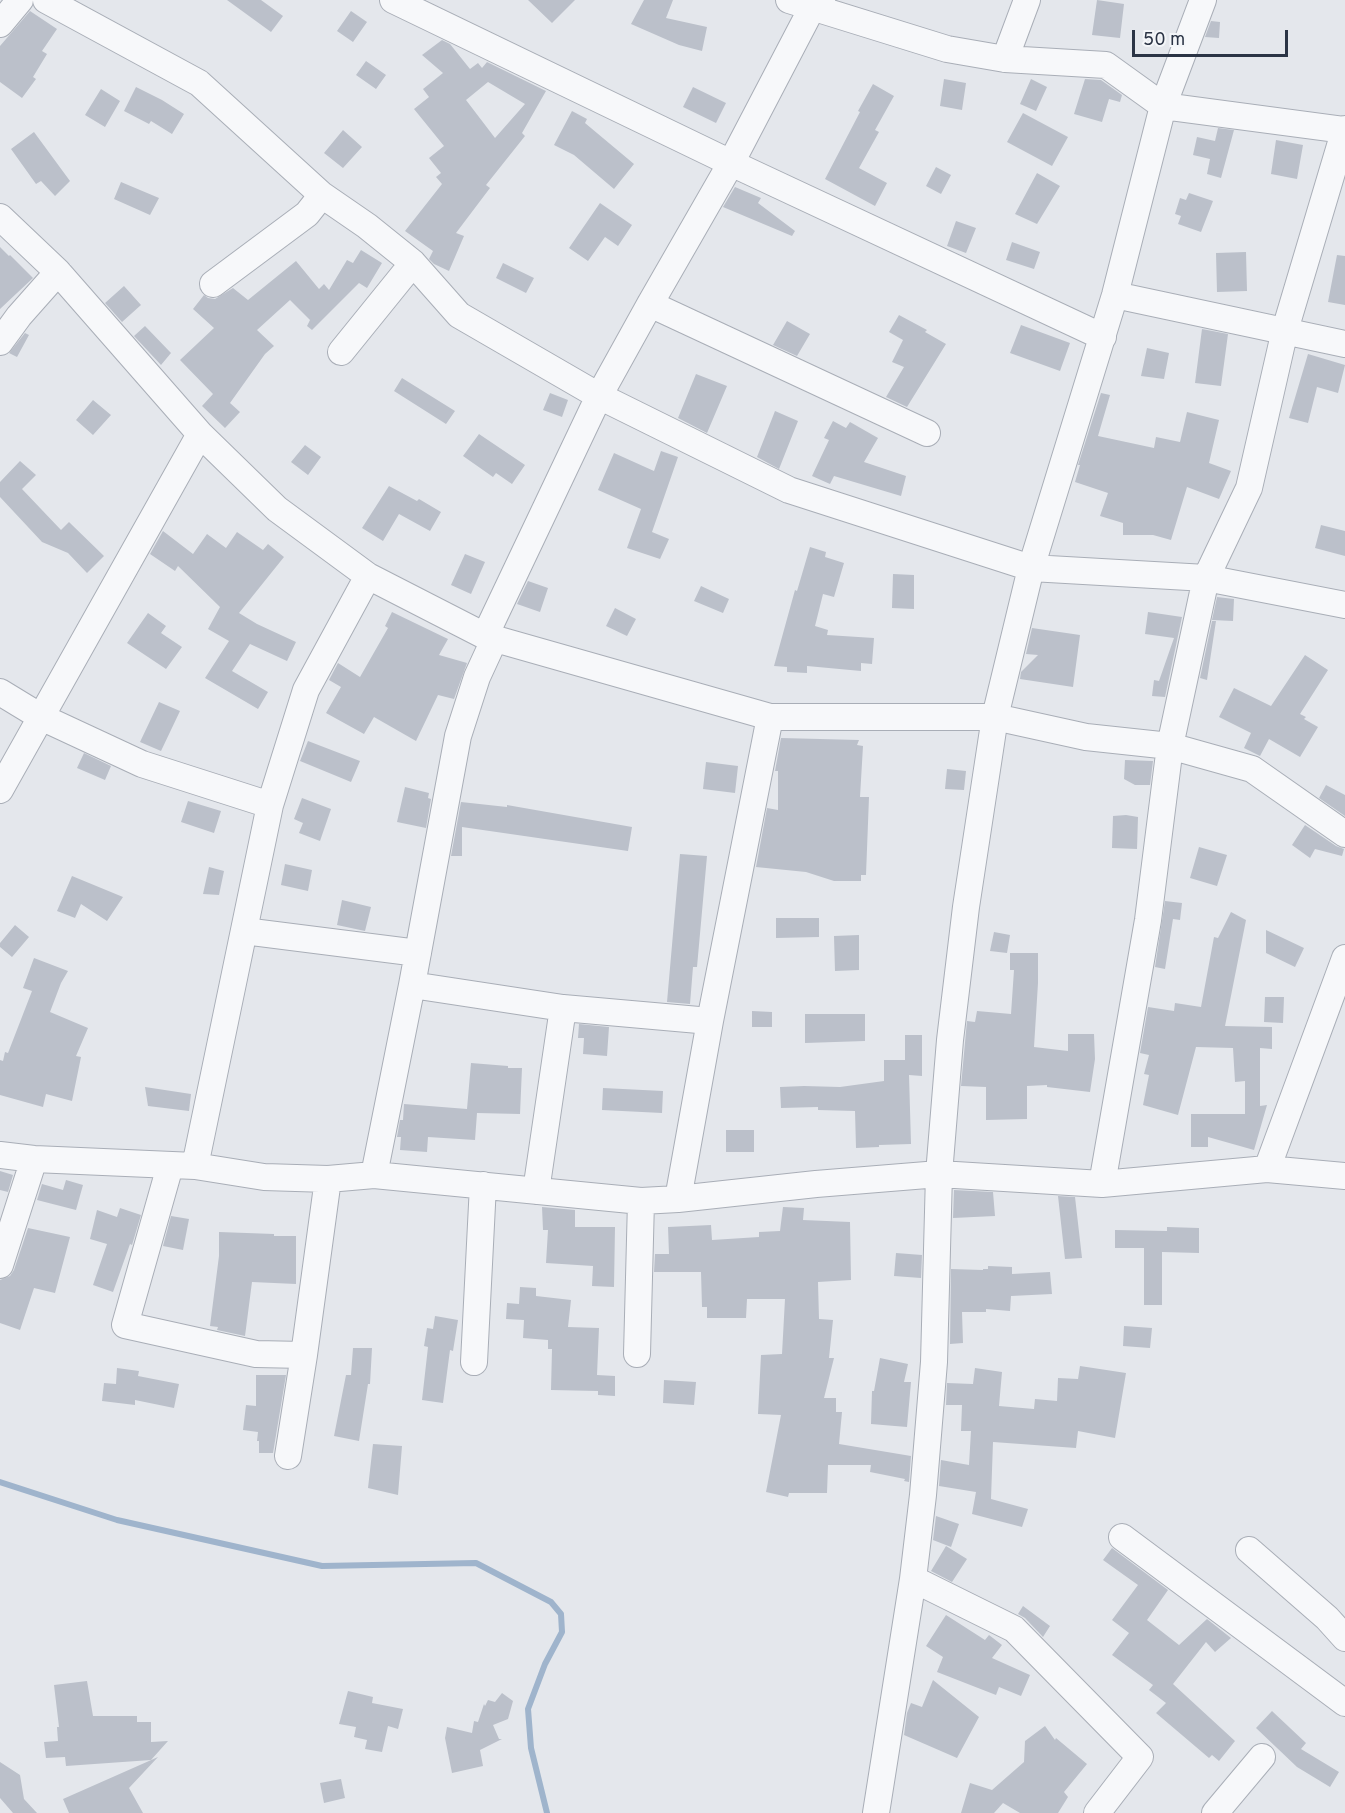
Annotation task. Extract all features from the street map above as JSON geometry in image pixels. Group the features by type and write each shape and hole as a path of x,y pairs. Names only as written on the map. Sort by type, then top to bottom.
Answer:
{"street":[{"path":"0,24 20,0"},
{"path":"46,0 199,83 322,195 367,226 413,263 459,315 599,396 789,490 1031,568 1206,578 1345,605"},
{"path":"393,0 731,163 1104,337"},
{"path":"1005,59 1027,0"},
{"path":"876,1813 913,1579 923,1495 934,1362 939,1174 950,1040 966,907 995,717 1031,568 1104,337 1163,106 1203,0"},
{"path":"374,1175 458,736 490,638 599,396 731,163 808,3 946,49 1005,59 1106,64 1163,106 1345,130 1285,330 1249,488 1206,578 1170,746 1148,920 1102,1184"},
{"path":"213,284 307,214 322,195"},
{"path":"0,217 58,272 200,434 277,509 368,576 490,638 770,717 995,717 1086,737 1170,746 1252,769 1345,834"},
{"path":"341,352 413,263"},
{"path":"0,342 19,316 58,272"},
{"path":"1115,295 1345,344"},
{"path":"650,304 927,433"},
{"path":"0,790 200,434"},
{"path":"304,1355 256,1354 125,1325 183,1166 244,931 270,805 306,690 368,576"},
{"path":"0,692 41,717 142,764 270,805"},
{"path":"678,1199 770,717"},
{"path":"244,931 418,953"},
{"path":"1267,1169 1345,958"},
{"path":"412,985 563,1008 711,1021"},
{"path":"537,1191 563,1008"},
{"path":"0,1155 34,1160 183,1166 264,1177 328,1179 374,1175 641,1201 939,1174 1102,1184 1267,1169 1345,1176"},
{"path":"0,1265 34,1160"},
{"path":"288,1456 328,1179"},
{"path":"474,1362 483,1185"},
{"path":"637,1354 641,1201"},
{"path":"1122,1537 1345,1703"},
{"path":"1249,1550 1327,1618 1345,1638"},
{"path":"913,1579 1014,1629 1140,1756 1104,1810"},
{"path":"1215,1813 1262,1756"}],"building":[{"path":"227,0 261,0 283,16 271,32"},
{"path":"528,0 575,0 552,23"},
{"path":"644,0 673,0 666,18 707,27 702,51 679,45 631,24"},
{"path":"1097,0 1124,4 1120,38 1092,35"},
{"path":"30,11 57,29 42,51 47,54 33,77 36,79 22,98 0,82 0,46"},
{"path":"351,11 367,22 353,42 337,31"},
{"path":"1211,21 1220,22 1219,38 1205,37"},
{"path":"442,40 450,44 470,69 478,63 482,68 487,62 546,91 522,133 525,136 486,185 490,188 456,233 464,236 449,271 434,264 429,259 433,251 405,231 442,184 436,177 441,173 429,158 444,146 414,109 429,97 423,89 443,73 422,55","holes":["488,82 525,104 495,138 466,100"]},
{"path":"366,61 386,75 376,89 356,75"},
{"path":"944,79 966,83 962,110 940,106"},
{"path":"1031,79 1047,87 1036,111 1020,104"},
{"path":"1085,79 1101,80 1122,95 1120,102 1109,99 1102,122 1074,114"},
{"path":"873,84 894,96 875,130 879,132 859,168 887,183 875,206 825,179"},
{"path":"136,87 184,114 172,134 151,121 149,124 124,111"},
{"path":"693,87 726,103 716,123 683,107"},
{"path":"101,89 120,101 105,127 85,115"},
{"path":"572,111 587,119 585,123 634,164 614,189 574,155 554,145"},
{"path":"1023,113 1068,137 1052,166 1007,142"},
{"path":"1218,128 1234,130 1221,178 1207,174 1210,159 1193,155 1197,137 1215,141"},
{"path":"343,130 362,147 343,168 324,153"},
{"path":"34,132 70,181 55,196 41,181 36,184 11,149"},
{"path":"1276,140 1303,145 1297,179 1271,174"},
{"path":"936,167 951,175 941,194 926,186"},
{"path":"1037,173 1060,186 1037,224 1015,214"},
{"path":"121,182 159,198 150,215 114,199"},
{"path":"735,187 761,198 758,203 795,231 792,236 723,207"},
{"path":"1189,193 1213,201 1201,232 1178,224 1181,216 1175,214 1180,198 1186,200"},
{"path":"600,203 632,225 618,246 605,237 588,261 569,248"},
{"path":"956,221 976,228 966,253 947,246"},
{"path":"1012,242 1040,252 1034,269 1006,260"},
{"path":"0,247 33,278 0,309"},
{"path":"361,250 382,263 367,288 359,283 312,330 307,326 310,320 290,300 257,330 274,346 265,354 230,403 240,412 225,428 202,406 213,394 180,360 214,328 193,309 204,295 215,299 233,288 248,300 296,261 319,289 324,284 329,290 347,260 353,263"},
{"path":"1246,252 1247,291 1217,292 1216,253"},
{"path":"1337,255 1345,256 1345,305 1328,302"},
{"path":"503,263 534,278 526,293 496,278"},
{"path":"124,286 141,305 122,322 105,303"},
{"path":"899,315 927,330 925,332 946,344 907,407 886,397 904,367 892,362 903,340 889,332"},
{"path":"787,321 810,334 797,356 773,345"},
{"path":"1021,325 1070,343 1060,371 1010,353"},
{"path":"145,326 171,353 161,365 134,336"},
{"path":"1202,329 1228,334 1221,386 1195,383"},
{"path":"25,333 29,335 17,357 9,353"},
{"path":"1147,348 1169,353 1164,379 1141,376"},
{"path":"1308,354 1345,365 1338,393 1317,387 1308,423 1289,418"},
{"path":"696,374 727,386 707,433 678,418"},
{"path":"402,378 455,411 446,424 394,391"},
{"path":"550,393 568,400 562,417 543,410"},
{"path":"1101,393 1110,395 1098,436 1154,448 1156,437 1180,442 1187,412 1219,420 1209,463 1231,471 1219,499 1187,487 1171,540 1153,535 1123,535 1123,523 1100,516 1108,493 1075,482 1080,465 1078,465"},
{"path":"93,400 111,415 93,435 76,420"},
{"path":"775,411 798,421 779,469 757,457"},
{"path":"833,421 846,428 850,422 878,438 864,462 906,476 901,496 834,476 830,484 812,476 829,440 824,438"},
{"path":"479,434 525,465 512,484 496,473 493,477 463,456"},
{"path":"305,445 321,457 308,475 291,462"},
{"path":"661,451 678,457 652,532 669,539 660,559 627,548 641,509 598,490 614,453 654,471"},
{"path":"20,461 36,475 22,489 61,530 69,522 104,556 87,573 68,553 42,542 0,497 0,482"},
{"path":"389,486 441,512 430,531 399,514 383,541 362,528"},
{"path":"1321,525 1345,531 1345,556 1315,548"},
{"path":"163,531 193,554 207,534 226,548 237,532 263,550 268,544 284,557 239,613 296,642 287,661 250,644 232,671 268,692 258,709 205,678 229,641 208,629 220,607 178,566 175,571 150,554"},
{"path":"810,547 826,552 825,557 844,563 834,597 823,594 815,626 828,630 827,635 874,638 872,664 861,663 861,671 807,666 807,673 787,672 787,667 774,666 795,590 797,591"},
{"path":"465,554 485,562 471,594 451,585"},
{"path":"893,574 914,575 914,609 892,608"},
{"path":"528,581 548,588 540,612 517,604"},
{"path":"701,586 729,599 723,613 694,601"},
{"path":"1217,597 1234,599 1233,621 1212,620"},
{"path":"615,608 636,619 627,636 606,626"},
{"path":"392,612 448,639 439,655 467,663 454,699 438,695 416,741 374,717 364,734 326,713 341,687 329,680 338,663 360,677 388,628 385,626"},
{"path":"1148,612 1182,617 1165,697 1152,696 1154,680 1159,681 1174,638 1145,634"},
{"path":"148,613 166,626 161,633 182,647 166,669 127,643"},
{"path":"1212,621 1216,621 1207,680 1200,678"},
{"path":"1032,628 1080,635 1073,687 1020,679 1021,672 1038,655 1026,654"},
{"path":"1305,655 1328,670 1300,714 1318,727 1300,757 1269,739 1260,756 1244,748 1251,733 1219,717 1234,688 1271,706"},
{"path":"159,702 180,711 161,751 140,742"},
{"path":"781,738 859,740 857,745 863,746 860,797 869,797 866,875 861,875 861,881 834,881 806,872 756,867 767,808 778,810 778,771 775,771"},
{"path":"308,741 360,761 351,782 300,761"},
{"path":"84,753 111,766 105,780 77,768"},
{"path":"1125,760 1153,761 1150,785 1135,785 1124,779"},
{"path":"706,762 738,766 735,793 703,789"},
{"path":"947,769 966,771 964,790 945,789"},
{"path":"1326,785 1345,795 1345,816 1319,798"},
{"path":"405,787 429,793 428,798 431,799 426,828 397,822"},
{"path":"302,798 331,809 320,841 299,833 303,823 294,819"},
{"path":"188,801 221,811 214,833 181,822"},
{"path":"461,802 507,807 507,805 632,827 628,851 462,827 462,856 451,856"},
{"path":"1113,816 1138,817 1137,849 1112,848"},
{"path":"1305,825 1344,849 1342,856 1315,849 1310,858 1292,845"},
{"path":"1199,847 1227,855 1217,886 1190,878"},
{"path":"680,854 707,856 697,967 693,967 690,1004 667,1002"},
{"path":"285,864 312,870 308,891 281,885"},
{"path":"209,867 224,871 219,895 203,894"},
{"path":"72,876 123,897 107,921 81,904 75,918 57,911"},
{"path":"342,900 371,907 365,931 337,925"},
{"path":"1165,901 1182,903 1180,920 1173,919 1165,969 1155,967"},
{"path":"1231,912 1246,920 1225,1026 1272,1027 1272,1049 1260,1048 1260,1106 1267,1105 1254,1150 1208,1137 1208,1147 1191,1147 1191,1114 1245,1114 1245,1081 1235,1082 1233,1048 1196,1047 1178,1115 1143,1105 1149,1075 1144,1074 1149,1055 1140,1053 1148,1007 1174,1011 1175,1003 1201,1007 1214,937 1218,938"},
{"path":"776,918 819,918 819,937 776,938"},
{"path":"15,925 29,937 12,957 0,947 0,943"},
{"path":"1266,930 1304,948 1295,967 1266,953"},
{"path":"994,932 1010,935 1007,953 990,951"},
{"path":"859,935 859,970 835,971 834,936"},
{"path":"1010,953 1038,953 1034,1047 1068,1051 1068,1034 1094,1034 1095,1059 1090,1092 1047,1087 1047,1085 1027,1086 1027,1119 986,1120 986,1087 961,1086 967,1021 975,1022 977,1011 1011,1014 1014,970 1010,970"},
{"path":"34,958 68,971 50,1012 88,1028 76,1056 81,1057 72,1101 46,1094 43,1107 0,1095 0,1060 3,1061 5,1052 8,1053 32,991 23,988"},
{"path":"1265,997 1284,997 1283,1023 1264,1022"},
{"path":"752,1011 772,1012 772,1027 752,1027"},
{"path":"805,1014 865,1014 865,1041 805,1043"},
{"path":"579,1024 609,1027 607,1056 583,1054 584,1038 578,1038"},
{"path":"905,1035 922,1035 922,1076 909,1075 911,1144 856,1148 855,1111 818,1110 818,1107 781,1108 780,1087 840,1087 884,1081 884,1060 905,1060"},
{"path":"471,1063 522,1068 520,1114 477,1113 475,1140 428,1137 427,1152 400,1150 401,1137 397,1137 400,1120 403,1120 404,1104 467,1109"},
{"path":"145,1087 191,1094 189,1111 148,1106"},
{"path":"603,1088 663,1091 662,1113 602,1110"},
{"path":"726,1130 754,1130 754,1152 726,1152"},
{"path":"0,1171 13,1175 8,1192 0,1190"},
{"path":"66,1180 83,1185 76,1210 37,1200 42,1184 63,1190"},
{"path":"954,1190 993,1192 995,1216 953,1218"},
{"path":"1058,1196 1075,1197 1082,1258 1065,1259"},
{"path":"542,1207 575,1210 575,1227 615,1227 614,1287 592,1286 593,1266 546,1263 548,1230 543,1230"},
{"path":"783,1207 804,1208 803,1220 850,1222 851,1280 818,1282 819,1319 833,1320 829,1358 834,1358 824,1398 836,1398 836,1412 842,1412 839,1444 911,1456 909,1482 904,1481 905,1479 870,1472 871,1465 828,1465 827,1493 789,1493 788,1497 766,1492 781,1415 758,1414 761,1355 782,1354 785,1299 747,1299 746,1318 707,1318 707,1307 702,1307 701,1272 654,1272 655,1254 669,1254 668,1227 711,1225 712,1240 759,1237 759,1232 780,1231"},
{"path":"120,1208 141,1215 113,1292 93,1285 107,1244 90,1239 97,1210 117,1217"},
{"path":"171,1216 189,1219 183,1250 163,1246"},
{"path":"1167,1227 1199,1228 1199,1253 1162,1252 1162,1305 1144,1305 1144,1248 1115,1248 1115,1230 1167,1231"},
{"path":"28,1228 70,1237 55,1293 34,1288 20,1330 0,1323 0,1280 10,1276 14,1270"},
{"path":"219,1232 296,1236 296,1284 252,1282 245,1336 217,1330 218,1327 210,1326 219,1256"},
{"path":"896,1253 922,1255 921,1278 894,1276"},
{"path":"988,1266 1012,1267 1012,1274 1050,1272 1052,1294 1011,1296 1010,1311 986,1309 986,1312 962,1312 963,1343 950,1344 951,1269 983,1270 988,1269"},
{"path":"520,1287 536,1288 536,1296 571,1300 568,1327 599,1328 597,1375 615,1376 615,1396 598,1395 598,1391 551,1390 552,1349 548,1349 548,1340 523,1338 524,1320 506,1319 507,1303 519,1304"},
{"path":"435,1316 458,1320 453,1351 450,1350 443,1403 422,1400 428,1347 424,1346 427,1328 433,1329"},
{"path":"1124,1326 1152,1328 1150,1348 1123,1346"},
{"path":"353,1348 372,1348 370,1384 368,1384 359,1441 334,1436 346,1375 351,1375"},
{"path":"880,1358 908,1364 904,1382 911,1382 907,1427 871,1424 872,1391 874,1391"},
{"path":"1080,1366 1126,1373 1115,1438 1078,1431 1076,1448 993,1442 991,1499 1028,1509 1022,1527 972,1514 976,1492 939,1486 941,1460 969,1465 971,1431 961,1431 962,1405 946,1405 947,1383 973,1384 975,1368 1002,1372 999,1406 1034,1409 1035,1399 1057,1401 1058,1378 1078,1379"},
{"path":"117,1368 139,1371 138,1376 179,1384 174,1408 135,1400 135,1405 102,1401 104,1383 116,1384"},
{"path":"256,1375 286,1375 273,1453 259,1453 258,1432 243,1430 246,1405 256,1406"},
{"path":"664,1380 696,1382 694,1405 663,1403"},
{"path":"373,1444 402,1446 398,1495 368,1488"},
{"path":"936,1516 959,1524 951,1547 933,1540"},
{"path":"946,1546 967,1559 952,1582 931,1571"},
{"path":"1112,1548 1168,1590 1147,1620 1179,1645 1207,1619 1231,1638 1215,1652 1206,1642 1173,1684 1235,1741 1219,1761 1212,1755 1209,1758 1156,1713 1166,1703 1149,1690 1153,1685 1112,1655 1129,1633 1112,1620 1138,1585 1103,1560"},
{"path":"1023,1606 1050,1626 1043,1637 1018,1614"},
{"path":"946,1615 985,1640 989,1635 1002,1645 992,1658 1030,1675 1021,1696 999,1687 996,1695 937,1672 943,1657 926,1646"},
{"path":"933,1680 979,1717 957,1758 904,1735 911,1703 922,1707"},
{"path":"87,1681 93,1716 137,1716 137,1722 151,1722 151,1742 168,1741 151,1760 66,1766 65,1757 46,1758 44,1742 58,1741 57,1727 59,1727 54,1685"},
{"path":"348,1691 373,1697 372,1703 403,1709 398,1729 388,1726 382,1752 365,1749 367,1740 354,1737 356,1727 339,1724"},
{"path":"502,1693 513,1701 508,1719 493,1725 499,1739 502,1739 480,1750 483,1766 452,1773 445,1738 447,1727 472,1733 474,1721 478,1722 484,1704 485,1706 488,1700 495,1702"},
{"path":"1272,1711 1306,1743 1301,1749 1339,1772 1330,1787 1297,1767 1256,1728"},
{"path":"1045,1726 1055,1740 1056,1738 1087,1764 1064,1792 1068,1797 1058,1813 1020,1813 1003,1803 994,1813 961,1813 970,1783 992,1790 1024,1762 1025,1741"},
{"path":"158,1757 129,1788 143,1813 69,1813 63,1799"},
{"path":"0,1762 20,1775 24,1799 37,1813 13,1813 0,1798"},
{"path":"341,1779 345,1798 324,1803 320,1783"}],"waterway":[{"path":"0,1482 117,1520 322,1566 476,1563 551,1602 561,1614 562,1632 545,1664 528,1709 531,1748 547,1813"}]}
